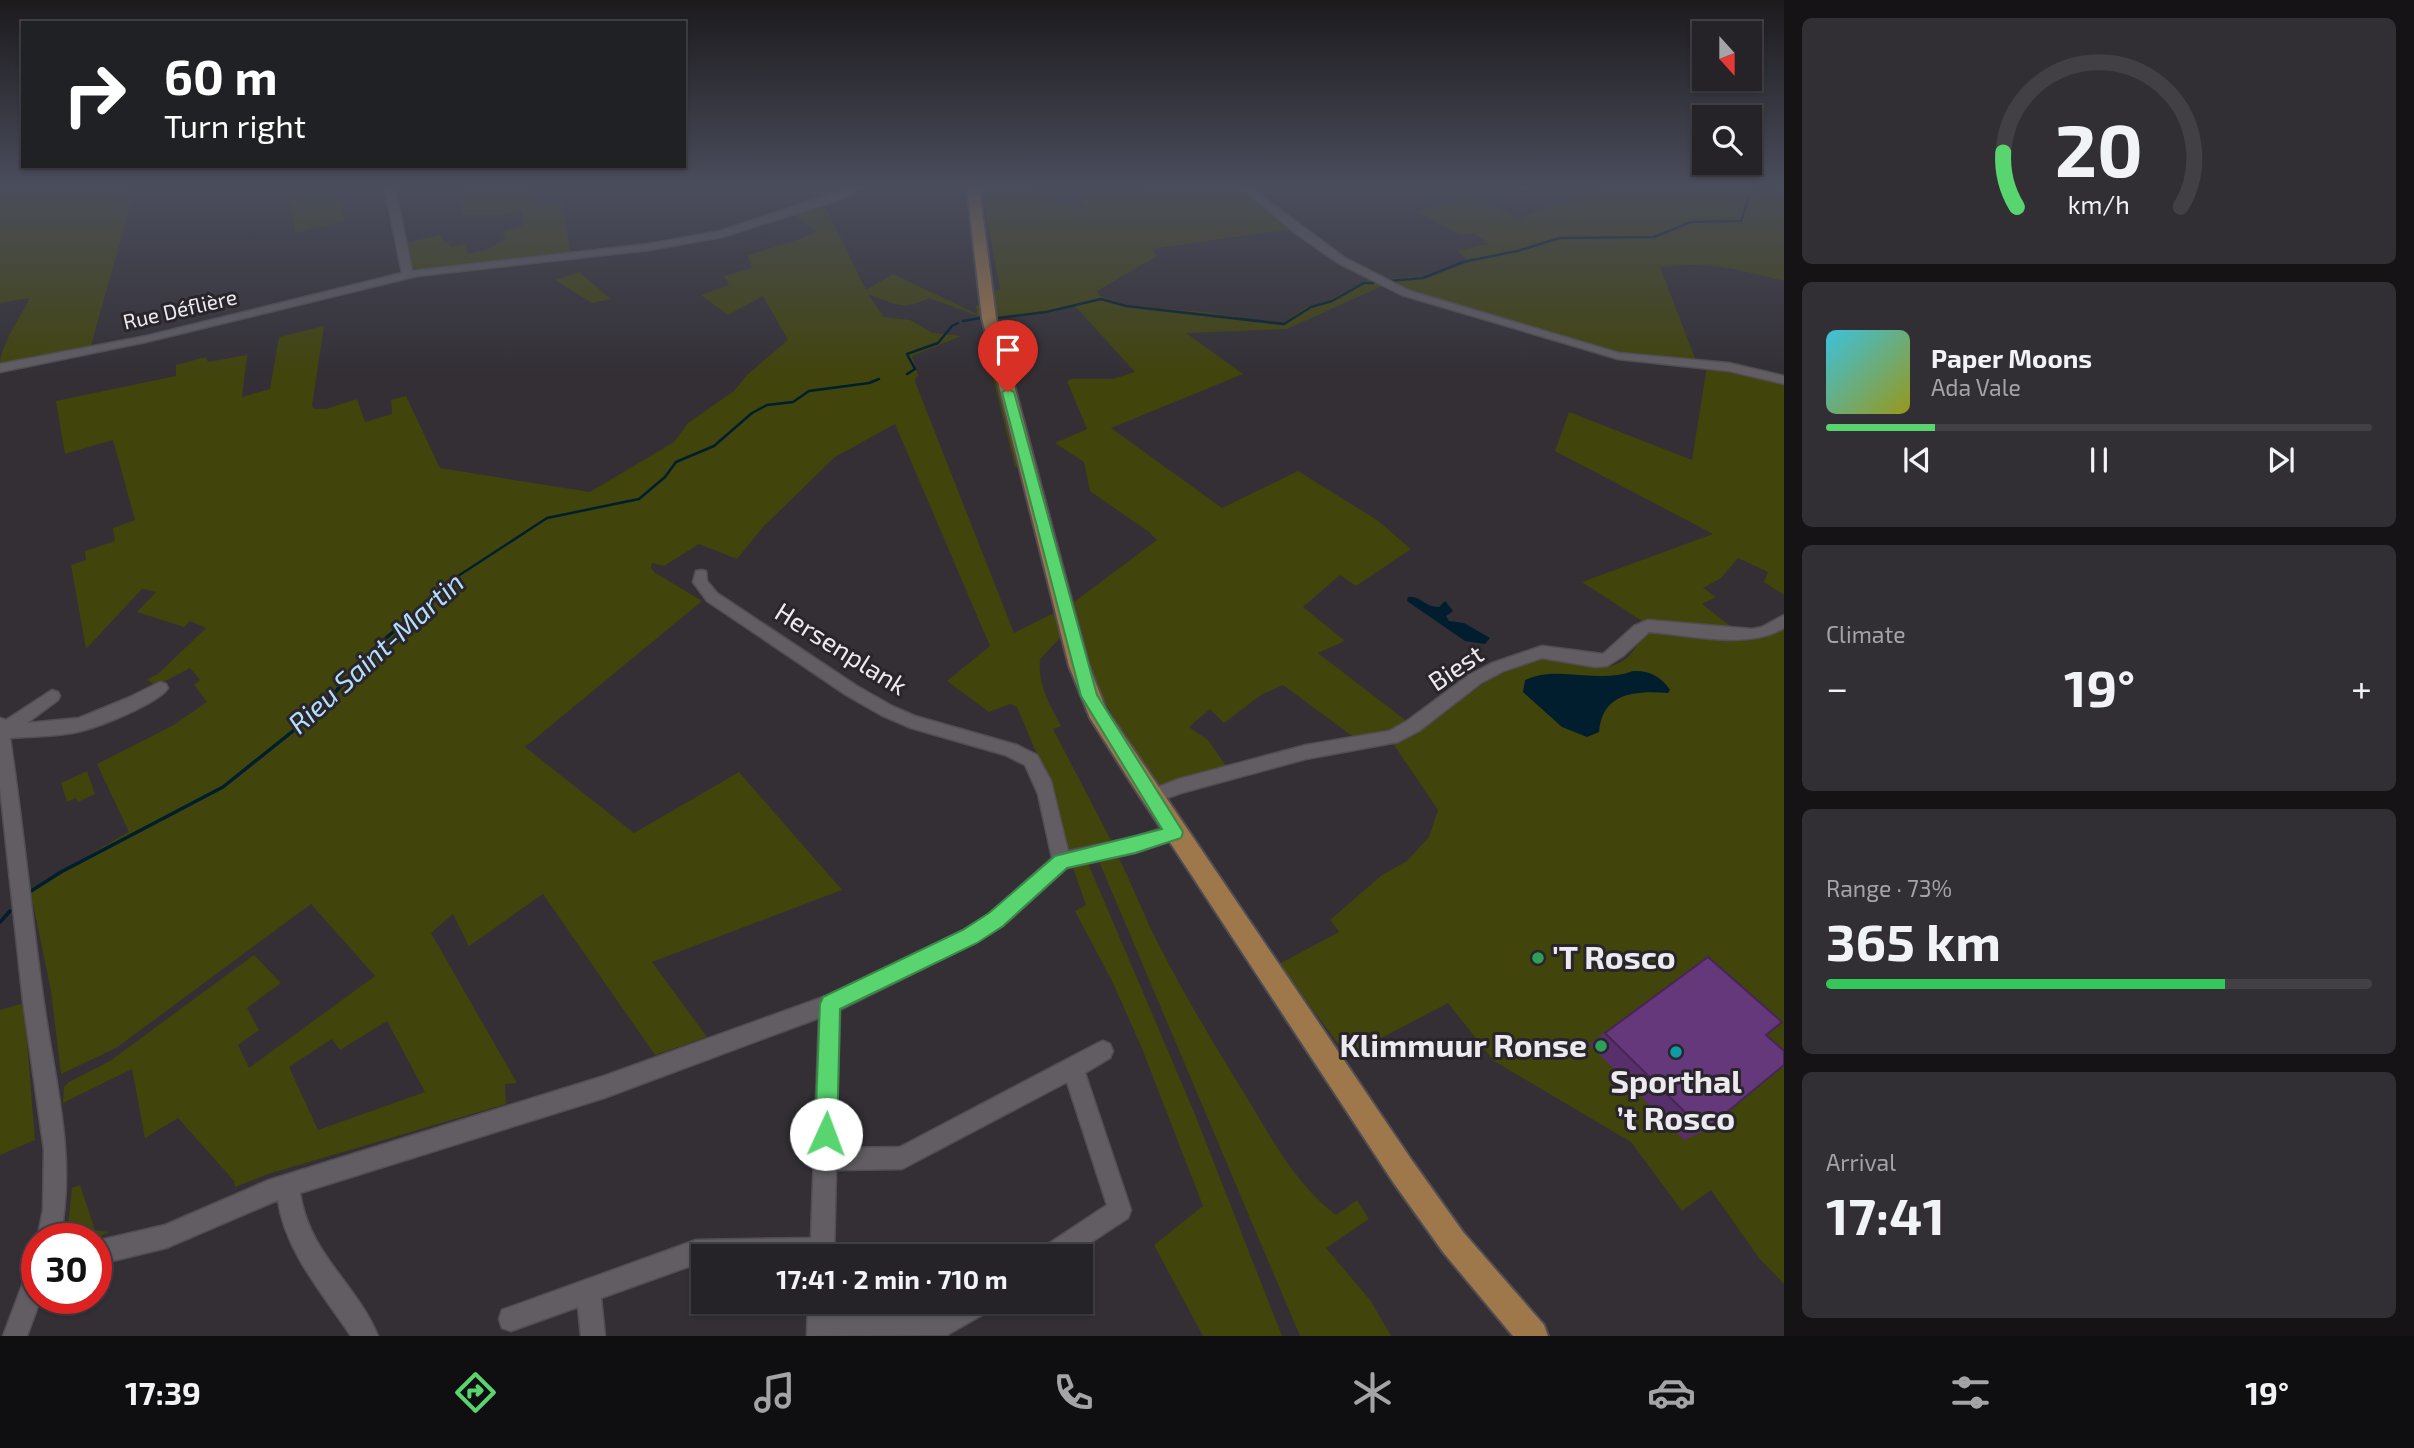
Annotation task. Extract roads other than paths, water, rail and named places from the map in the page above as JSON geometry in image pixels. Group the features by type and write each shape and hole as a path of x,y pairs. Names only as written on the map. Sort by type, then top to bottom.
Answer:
{"main road":[{"path":"981,250 989,318 1089,696 1174,832 1445,1232 1533,1336"}],"street":[{"path":"403,250 408,275"},
{"name":"Rue Déflière","path":"0,368 146,339 408,275 620,250"},
{"path":"1327,250 1377,281 1440,304 1618,356 1729,367 1784,380"},
{"name":"Hersenplank","path":"701,575 700,582 712,597 869,701 909,720 1009,749 1030,759 1050,809 1055,841 1062,861"},
{"name":"Biest","path":"1151,797 1179,786 1295,755 1392,737 1432,714 1481,675 1535,653 1550,652 1602,661 1618,652 1645,627 1752,635 1766,632 1784,621"},
{"path":"1,728 87,723 136,702 160,688"},
{"path":"1,728 52,696"},
{"path":"1,728 30,975 55,1151 57,1195 51,1223"},
{"path":"112,1249 166,1236 236,1203 287,1185 546,1107 830,1004 970,936 1002,914 1062,861 1135,845 1174,832"},
{"path":"822,1244 830,1004"},
{"path":"825,1159 902,1158 1103,1051"},
{"path":"1068,1244 1120,1210 1073,1068"},
{"path":"287,1185 292,1218 306,1248 366,1336"},
{"path":"511,1319 691,1254"},
{"path":"588,1293 593,1336"},
{"path":"15,1336 23,1314"},
{"path":"820,1320 947,1323 961,1314"}],"water":[{"path":"1408,597 1434,607 1439,607 1445,601 1453,611 1446,616 1449,621 1464,623 1490,638 1485,644 1465,641 1407,601"},
{"path":"1633,671 1654,675 1670,690 1668,693 1632,694 1613,702 1601,719 1599,732 1587,737 1562,727 1523,692 1525,680 1538,676 1606,676"}],"waterway":[{"path":"1388,281 1423,278 1463,262 1519,250"},
{"path":"998,318 1046,312 1101,299 1126,306 1284,324 1311,307 1332,301 1364,283 1373,283"},
{"name":"Rieu Saint-Martin","path":"963,321 980,318"},
{"path":"907,374 915,369 907,354 938,343 952,326 958,323"},
{"name":"Rieu Saint-Martin","path":"398,627 455,578 547,518 639,499 665,477 676,462 714,446 752,413 767,405 793,402 809,391 869,383 879,379"},
{"name":"Rieu Saint-Martin","path":"31,891 61,872 223,787 318,711 379,644 400,626"},
{"name":"Rieu Saint-Martin","path":"0,922 10,911"}],"place":[{"name":"'T Rosco","path":"1538,958"},
{"name":"Klimmuur Ronse","path":"1601,1046"},
{"name":"Sporthal ’t Rosco","path":"1676,1052"}]}
